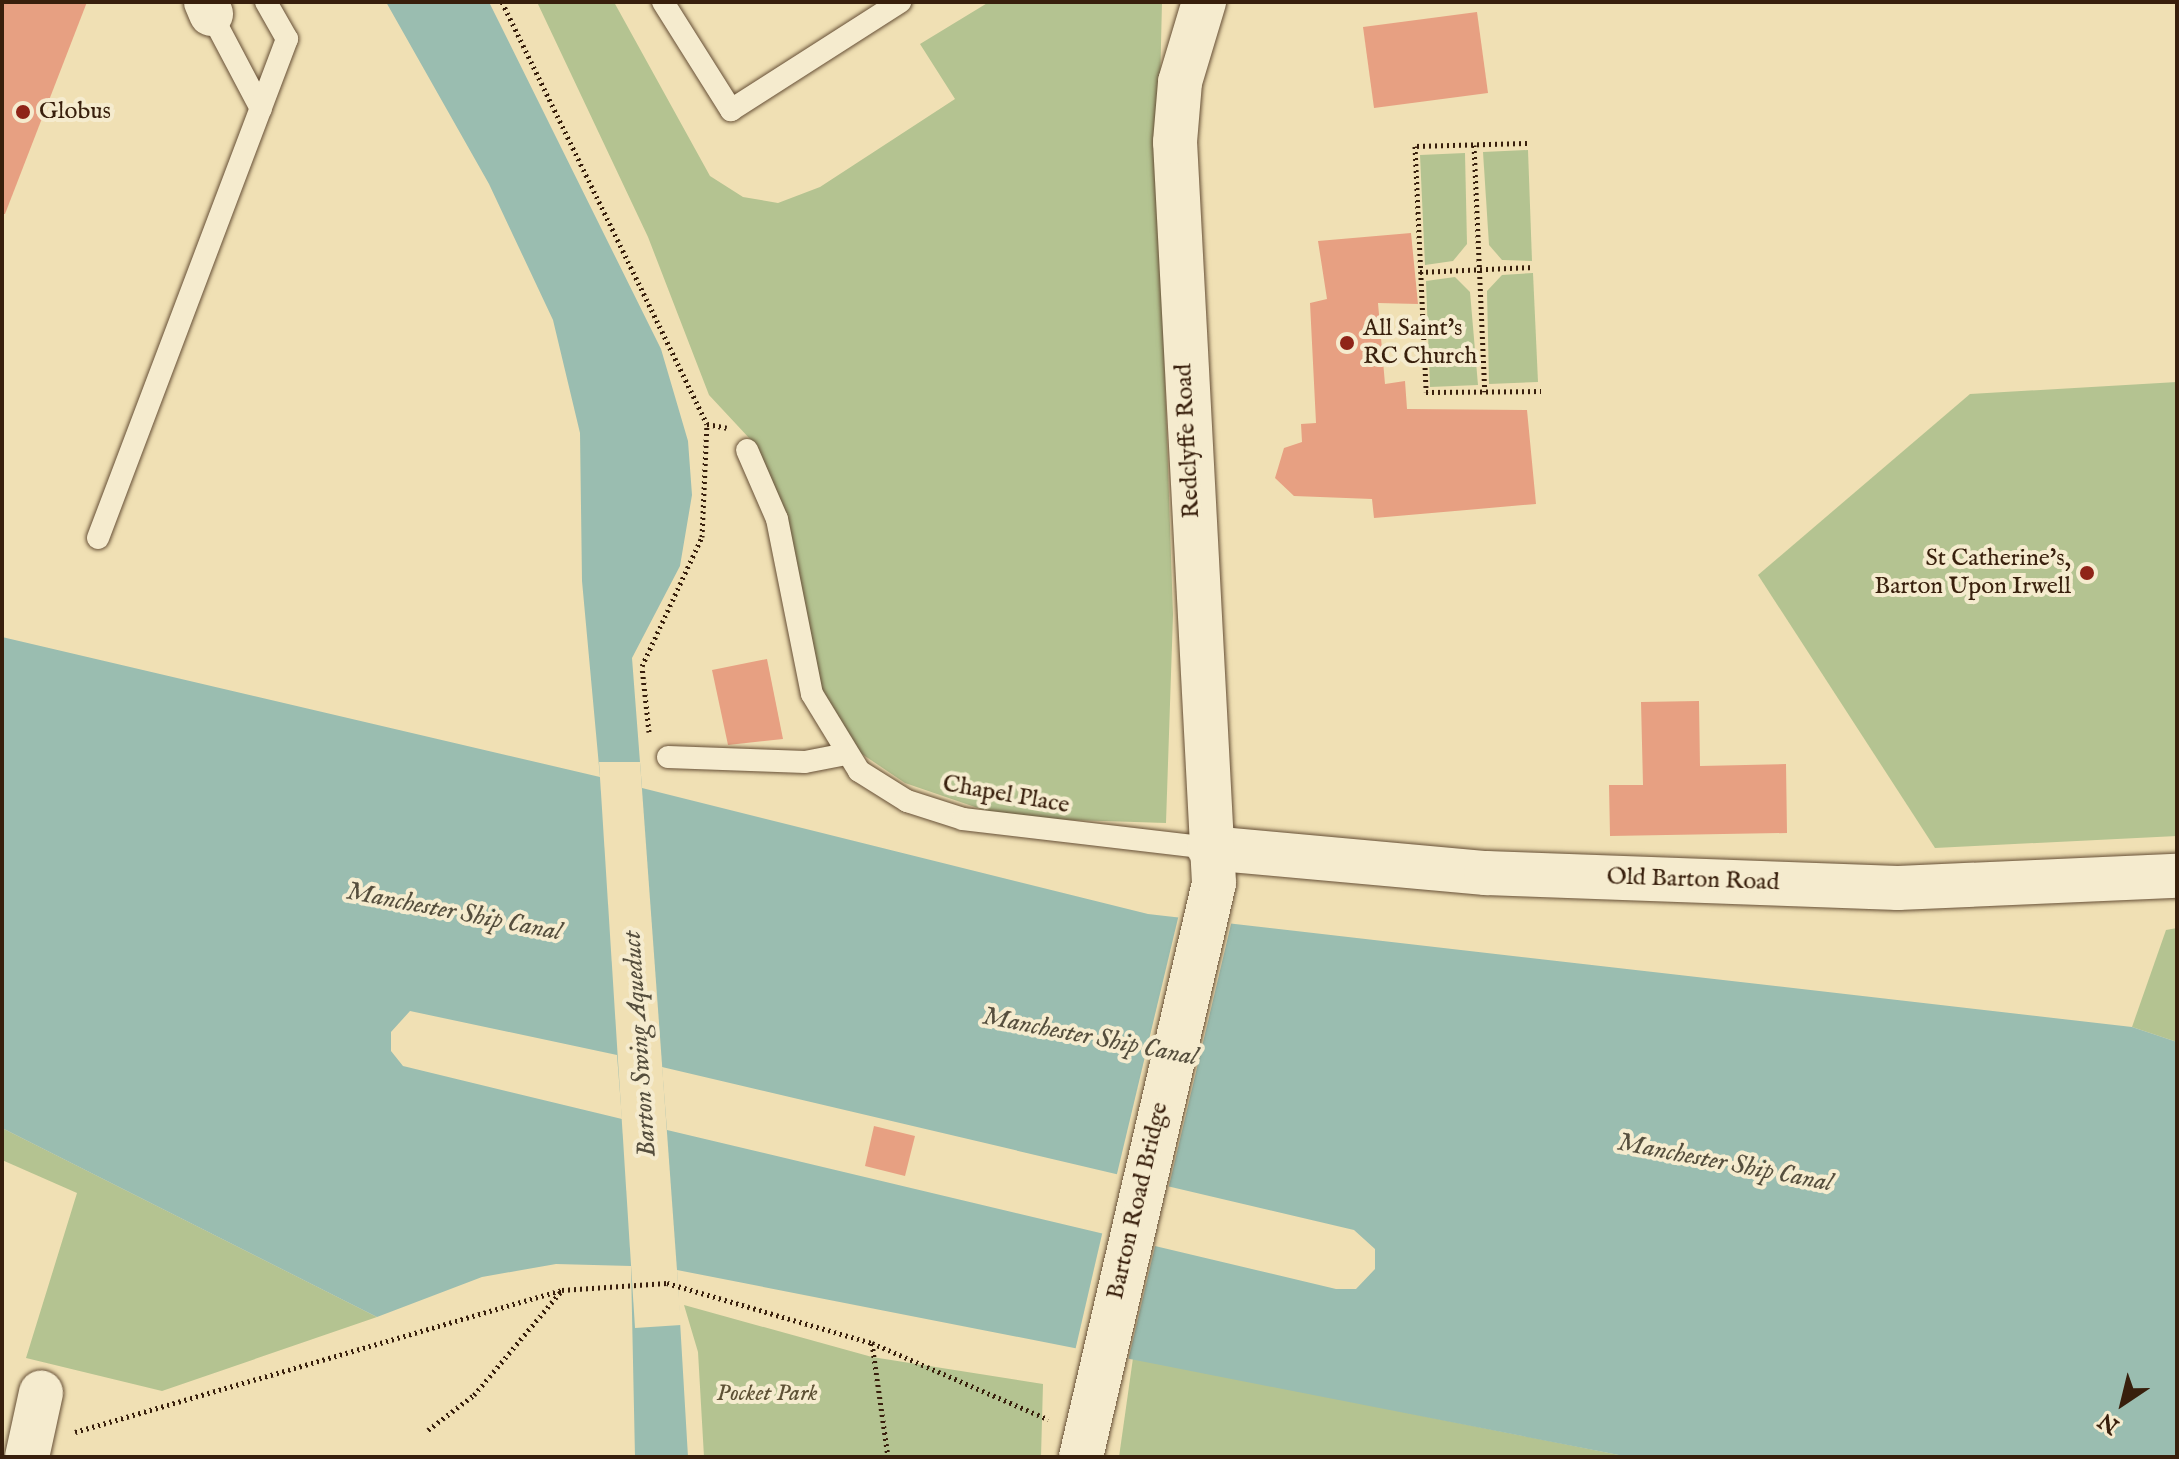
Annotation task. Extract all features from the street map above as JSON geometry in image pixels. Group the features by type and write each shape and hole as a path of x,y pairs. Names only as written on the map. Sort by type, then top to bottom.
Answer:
{"main road":[{"name":"Redclyffe Road","path":"1204,2 1180,82 1175,142 1212,865"},
{"name":"Old Barton Road","path":"1212,865 1898,888 2177,876"},
{"name":"Barton Road Bridge","path":"1081,1457 1212,865"},
{"path":"27,1457 41,1393"}],"lane":[{"path":"98,538 287,39 266,2"},
{"path":"663,2 731,110 900,2"},
{"path":"208,8 261,109"},
{"name":"Chapel Place","path":"747,450 777,519 812,694 846,754 907,801 963,819 1212,865"},
{"path":"659,750 805,762 846,754"}],"path":[{"path":"502,2 707,424 702,537 648,640 642,666 659,750"},
{"path":"1527,143 1415,146 1426,392 1541,391"},
{"path":"1474,145 1485,392"},
{"path":"1420,272 1534,267"},
{"path":"707,424 724,424 747,450"},
{"path":"66,1435 562,1290 667,1283 872,1343 1030,1412"},
{"path":"428,1430 474,1395 562,1290"},
{"path":"872,1343 888,1457"}],"green space":[{"path":"537,2 614,2 710,176 743,197 778,203 820,187 955,99 920,44 989,2 1162,2 1158,171 1173,615 1166,823 1007,818 905,783 856,750 823,699 770,479 750,439 709,395 648,237"},
{"path":"1528,150 1532,261 1502,260 1489,245 1483,152"},
{"path":"1465,153 1467,244 1453,261 1425,265 1420,155"},
{"path":"1533,273 1538,382 1489,384 1487,291 1502,275"},
{"path":"1455,277 1470,292 1478,385 1430,387 1426,281"},
{"path":"2177,382 2177,836 1935,848 1758,575 1970,394"},
{"path":"2177,928 2177,1042 2132,1027 2166,930"},
{"path":"2,1128 377,1317 162,1391 26,1358 77,1193 2,1160"},
{"name":"Pocket Park","path":"684,1305 872,1357 1043,1384 1041,1457 704,1457 698,1352"},
{"path":"1133,1358 1629,1457 1119,1457"}],"water":[{"name":"Manchester Ship Canal","path":"386,2 489,2 661,349 688,441 692,495 680,566 632,658 642,788 1148,914 2132,1027 2177,1042 2177,1457 1629,1457 677,1270 688,1457 635,1457 631,1266 556,1264 482,1277 377,1317 2,1128 2,637 600,777 582,581 580,433 553,320 489,184","holes":["410,1011 617,1055 622,1119 403,1066 391,1051 391,1032","662,1067 1354,1230 1375,1249 1375,1269 1356,1289 1336,1289 667,1130"]}],"pier":[{"name":"Barton Swing Aqueduct","path":"599,762 640,762 681,1325 635,1328"},
{"path":"1179,914 1232,920 1168,1190 1116,1178"},
{"path":"1103,1230 1156,1242 1128,1361 1075,1351"}],"building":[{"name":"Globus","path":"2,2 87,2 5,214 2,214"},
{"path":"1477,12 1488,93 1374,108 1363,27"},
{"name":"All Saint's RC Church","path":"1411,233 1418,304 1378,303 1385,384 1405,381 1407,409 1527,410 1536,504 1374,518 1372,499 1294,496 1275,478 1284,448 1302,442 1301,424 1316,423 1310,303 1327,299 1318,241"},
{"path":"767,659 783,739 728,745 712,670"},
{"path":"1699,701 1700,766 1786,764 1787,833 1610,836 1609,785 1643,785 1641,702"},
{"path":"874,1126 915,1136 905,1176 865,1166"}],"place":[{"name":"Globus","path":"23,112"},
{"name":"All Saint's RC Church","path":"1347,343"},
{"name":"St Catherine's, Barton Upon Irwell","path":"2087,573"}]}
